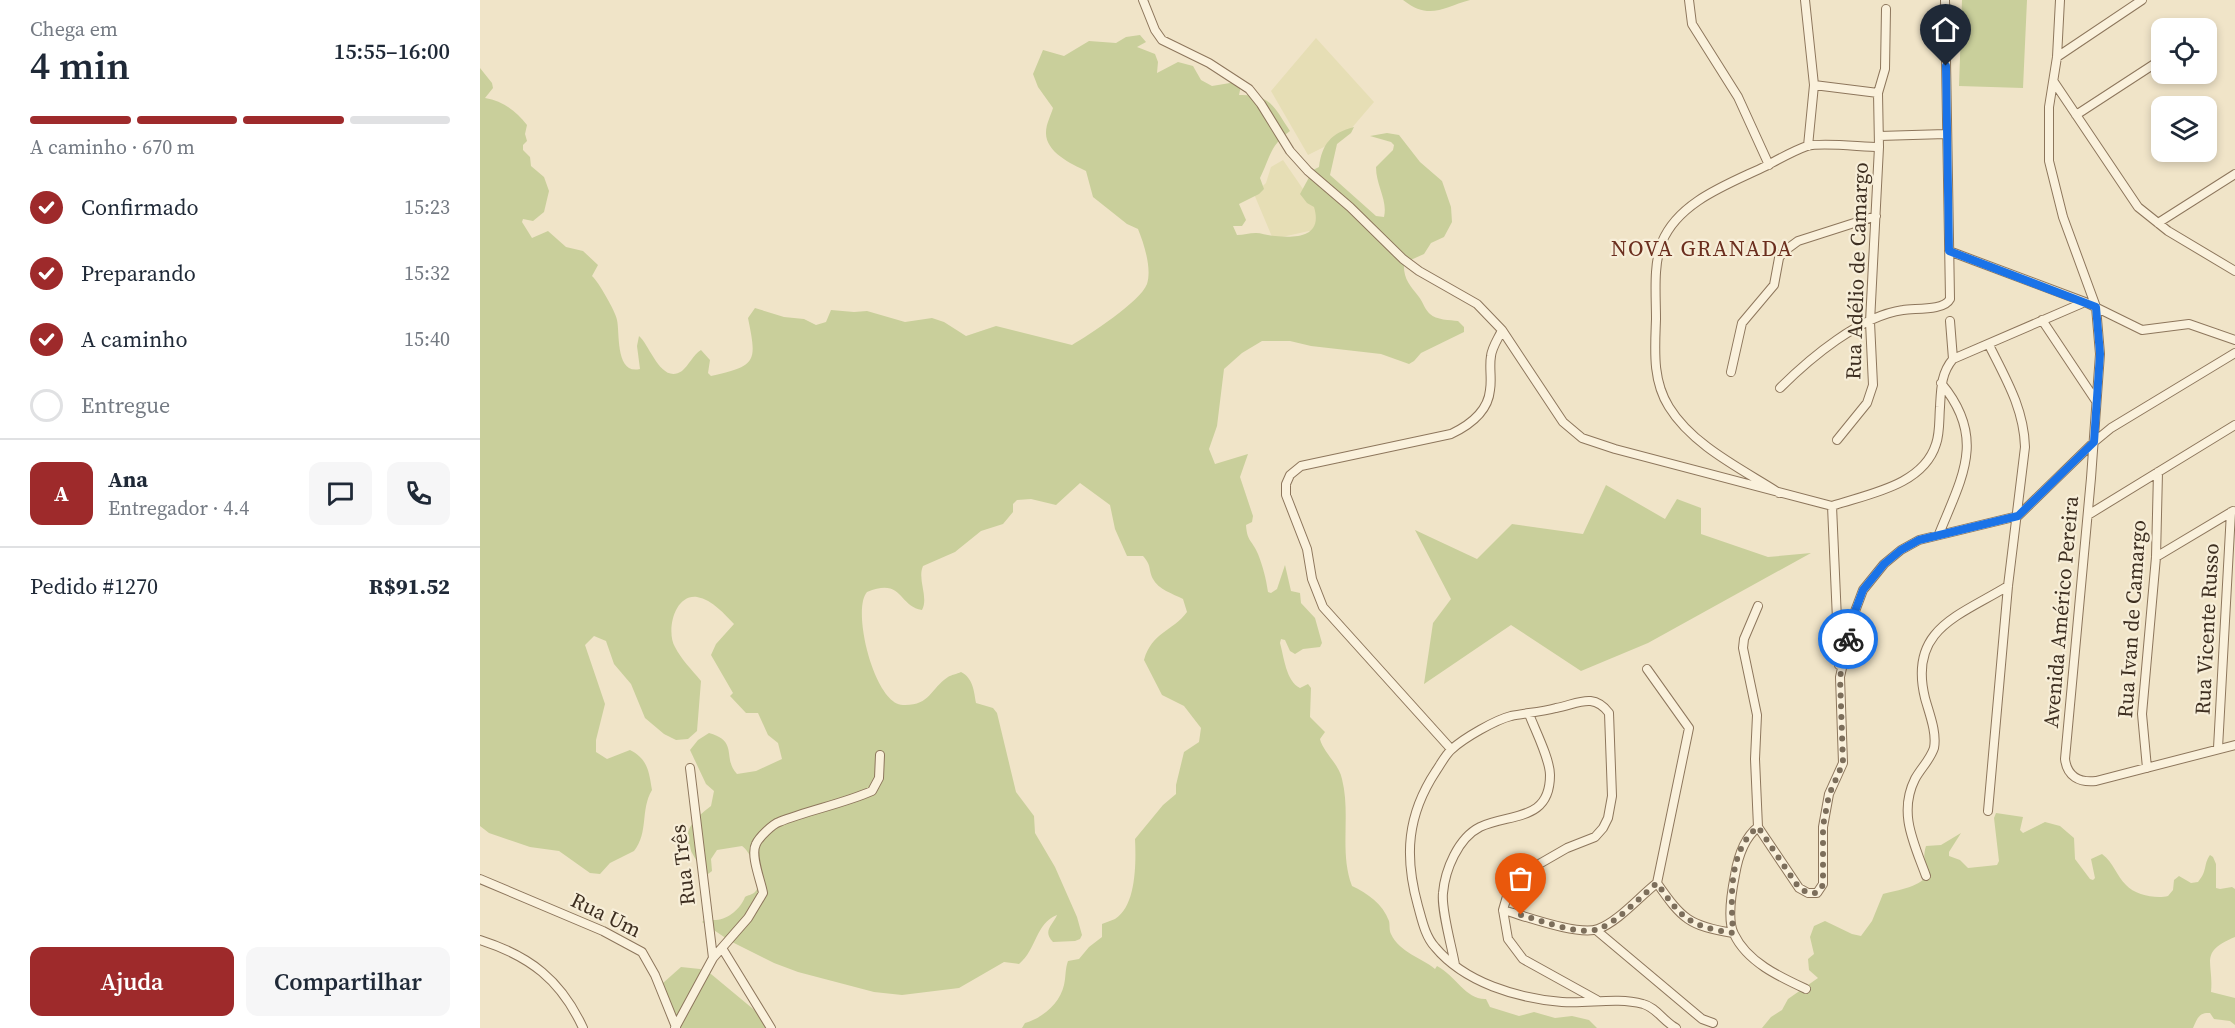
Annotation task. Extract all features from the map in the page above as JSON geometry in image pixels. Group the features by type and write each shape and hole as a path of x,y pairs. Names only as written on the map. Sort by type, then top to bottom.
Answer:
{"street":[{"path":"1143,0 1155,30 1162,40 1216,68 1249,89 1290,151 1308,171 1350,207 1403,259 1419,271 1477,304 1502,330 1555,412 1582,438 1615,449 1832,506 1897,484 1916,473 1926,463 1937,442 1941,383 1945,370 1953,359 2085,302"},
{"path":"1689,0 1692,24 1738,97 1769,165"},
{"path":"1805,0 1814,85 1808,146"},
{"path":"1780,388 1830,343 1870,322 1891,312 1943,306 1950,299 1945,0"},
{"name":"Avenida Américo Pereira","path":"2060,0 2057,57 2049,107 2049,161 2063,217 2096,307 2100,354 2066,768 2071,776 2088,782 2147,768"},
{"path":"2057,57 2142,0"},
{"name":"Rua Adélio de Camargo","path":"1837,440 1861,411 1870,395 1873,372 1870,322 1880,147 1878,93 1885,69 1886,9"},
{"path":"2076,115 2151,66"},
{"path":"2054,82 2128,196 2158,223 2235,271"},
{"path":"1814,85 1878,93"},
{"path":"1879,136 1946,134"},
{"path":"1779,493 1705,444 1684,426 1661,393 1655,363 1658,256 1662,242 1676,222 1705,196 1808,146 1880,147"},
{"path":"2158,223 2235,174"},
{"path":"1731,372 1742,323 1774,285 1779,258 1783,252 1798,241 1876,216"},
{"path":"1949,251 2085,302 2142,330 2189,324 2235,340"},
{"path":"2042,320 2096,401"},
{"path":"1950,321 1953,359"},
{"path":"1451,749 1323,607 1311,579 1307,549 1286,495 1286,484 1290,475 1301,466 1452,434 1470,423 1484,410 1488,401 1490,359 1502,330"},
{"path":"1988,811 2008,586 2024,466 2025,428 2018,404 1989,345"},
{"path":"1840,677 1854,614 1863,590 1901,550 1919,540 1939,534 2018,516 2111,428 2235,353"},
{"path":"1939,534 1964,471 1967,450 1962,414 1941,383"},
{"path":"2088,515 2235,425"},
{"name":"Rua Ivan de Camargo","path":"2147,768 2143,704 2156,556 2158,472"},
{"path":"1758,606 1744,639 1743,648 1757,716 1755,759 1758,827 1799,888 1808,893 1817,893 1823,885 1823,826 1829,795 1843,763 1832,506"},
{"path":"2156,556 2233,511"},
{"name":"Rua Vicente Russo","path":"2218,748 2233,511"},
{"path":"1926,876 1910,833 1906,804 1915,779 1929,759 1934,746 1932,725 1921,682 1922,655 1935,633 2008,586"},
{"path":"1503,910 1576,929 1596,930 1609,923 1657,883 1689,728 1647,669"},
{"path":"1597,1000 1523,959 1508,939 1503,910 1510,886 1527,871 1595,837 1608,818 1612,796 1609,713 1602,704 1587,700 1529,714 1509,716 1451,749 1430,781 1414,815 1408,854 1412,885 1424,929 1434,947 1455,966 1483,982 1512,993 1564,1002 1597,1000 1649,1006 1676,1028"},
{"path":"1455,966 1443,894 1457,849 1479,828 1525,815 1539,807 1549,788 1550,772 1529,714"},
{"path":"2147,768 2235,745"},
{"path":"676,1027 713,958 748,918 764,893 754,859 755,844 777,822 826,808 872,791 879,778 880,755"},
{"name":"Rua Três","path":"690,768 713,958"},
{"path":"1758,827 1748,835 1735,870 1731,896 1733,933 1749,955 1769,970 1806,989"},
{"name":"Rua Um","path":"480,879 603,931 642,952 655,975 676,1027"},
{"path":"1657,883 1682,916 1704,928 1733,933"},
{"path":"1596,930 1702,1019 1713,1023"},
{"path":"480,940 503,948 545,972 576,1013 583,1028"},
{"path":"722,948 771,1028"}],"shaded area":[{"path":"1316,38 1374,102 1344,137 1308,155 1271,91"},
{"path":"1283,160 1303,189 1317,204 1323,241 1309,231 1273,239 1254,194 1266,183 1271,167"}],"green space":[{"path":"1403,0 1470,0 1444,9 1429,11 1421,10"},
{"path":"1962,0 2027,0 2023,88 1959,86"},
{"path":"1140,35 1146,42 1137,47 1155,54 1158,62 1157,73 1178,62 1193,66 1201,80 1212,86 1242,81 1239,95 1250,95 1265,100 1275,109 1290,131 1274,147 1260,178 1264,189 1239,204 1246,220 1242,226 1233,226 1237,235 1256,233 1292,237 1306,234 1311,230 1316,217 1314,207 1307,203 1300,194 1313,170 1319,167 1325,146 1334,136 1346,129 1354,127 1351,133 1337,144 1330,175 1376,216 1384,217 1385,211 1376,167 1393,150 1394,145 1370,136 1387,133 1399,135 1420,162 1442,181 1451,207 1452,222 1444,237 1431,243 1424,254 1404,263 1405,273 1408,282 1428,312 1439,319 1458,321 1464,327 1464,332 1421,353 1409,364 1381,354 1311,346 1290,341 1262,341 1242,353 1224,369 1217,426 1209,449 1215,464 1248,454 1240,477 1253,516 1252,522 1246,525 1249,538 1260,559 1268,592 1271,593 1277,589 1285,565 1291,591 1300,593 1301,603 1315,618 1322,643 1320,647 1303,649 1295,654 1290,651 1285,640 1281,639 1280,643 1286,668 1295,685 1300,688 1308,684 1311,688 1310,717 1325,732 1320,739 1342,779 1346,806 1346,860 1352,886 1369,896 1383,909 1389,921 1391,934 1400,946 1435,969 1437,966 1444,970 1467,992 1486,999 1490,1007 1519,1016 1534,1012 1555,1018 1572,1016 1589,1020 1597,1028 1022,1028 1025,1023 1044,1014 1055,1004 1062,992 1068,961 1079,959 1102,937 1102,924 1115,919 1128,904 1134,882 1135,839 1163,805 1176,794 1184,752 1199,742 1201,728 1184,706 1162,695 1144,660 1157,638 1187,612 1183,599 1155,583 1148,562 1143,556 1127,556 1115,529 1110,505 1080,483 1056,505 1031,499 1017,500 1013,504 1013,512 1003,524 981,531 955,552 923,566 921,577 924,605 922,610 908,603 894,590 879,588 867,592 863,602 862,617 868,655 875,674 883,690 893,701 903,705 919,703 948,677 961,672 970,681 976,703 993,708 997,713 1016,792 1034,816 1035,833 1055,867 1077,917 1082,935 1080,939 1053,942 1048,931 1057,915 1044,924 1025,958 1019,964 1004,962 959,988 902,995 874,992 798,972 730,941 702,922 730,915 745,897 755,892 758,887 758,875 753,861 742,846 717,850 711,859 712,871 708,874 692,853 687,837 689,830 700,815 711,806 714,791 706,784 690,750 698,740 709,733 718,736 727,745 733,768 737,774 756,771 782,759 778,743 768,735 758,713 746,713 730,696 733,693 711,655 716,644 734,624 713,604 697,597 683,601 674,615 671,632 675,647 701,681 697,731 688,739 676,740 664,734 645,718 631,684 614,664 606,641 594,636 585,645 605,704 596,740 596,752 607,759 630,750 644,762 650,777 652,790 646,805 639,844 634,851 610,863 600,874 590,873 559,851 530,847 489,833 480,826 480,68 492,83 493,88 485,98 509,107 527,125 525,134 527,141 523,145 523,150 530,157 531,166 544,177 549,191 544,212 533,221 523,219 522,222 532,238 548,231 566,247 583,251 598,265 592,276 616,316 620,352 626,366 640,369 637,346 639,336 657,362 668,373 675,374 682,371 701,350 710,360 708,373 711,376 737,369 750,360 752,344 748,318 755,308 784,317 804,319 816,325 826,322 831,310 867,311 905,322 932,318 944,322 966,336 996,326 1072,345 1125,309 1142,291 1148,278 1147,256 1138,229 1127,224 1093,197 1086,171 1060,156 1050,146 1046,129 1053,108 1038,87 1033,74 1043,50 1064,56 1089,41 1116,43 1126,37"},
{"path":"1606,485 1665,519 1677,499 1701,508 1701,534 1768,557 1811,553 1648,643 1581,671 1511,625 1424,684 1433,623 1451,599 1415,530 1477,559 1512,524 1583,534"},
{"path":"1996,813 2023,817 2020,830 2023,833 2045,822 2060,826 2074,838 2075,859 2090,879 2095,878 2091,859 2102,854 2126,885 2146,895 2168,896 2173,890 2174,880 2179,876 2191,883 2198,882 2210,855 2213,857 2216,864 2216,888 2232,887 2235,889 2235,937 2223,942 2212,953 2210,959 2211,992 2235,998 2235,1025 2230,1021 2214,1019 2210,1013 2206,1013 2199,1017 2193,1028 1762,1028 1771,1017 1782,1010 1788,999 1818,978 1809,970 1808,959 1814,954 1810,937 1814,926 1825,921 1861,936 1872,921 1883,894 1909,887 1926,877 1929,872 1924,860 1926,846 1941,845 1961,833 1949,852 1949,856 1960,860 1968,868 1997,865 1999,861 1994,818"},
{"path":"681,967 700,969 711,974 776,1028 678,1028 679,1020 667,998 663,983"}],"way so far":[{"path":"1521,915 1576,929 1596,930 1609,923 1657,883 1682,916 1704,928 1733,933 1731,896 1735,870 1748,835 1758,827 1799,888 1808,893 1817,893 1823,885 1823,826 1829,795 1843,763 1840,677 1848,639"}],"district":[{"name":"NOVA GRANADA","path":"1702,248"}],"route":[{"path":"1848,639 1858,600 1863,590 1884,564 1901,550 1919,540 1939,534 2018,516 2094,442 2100,354 2096,307 1949,251 1946,66"}]}
